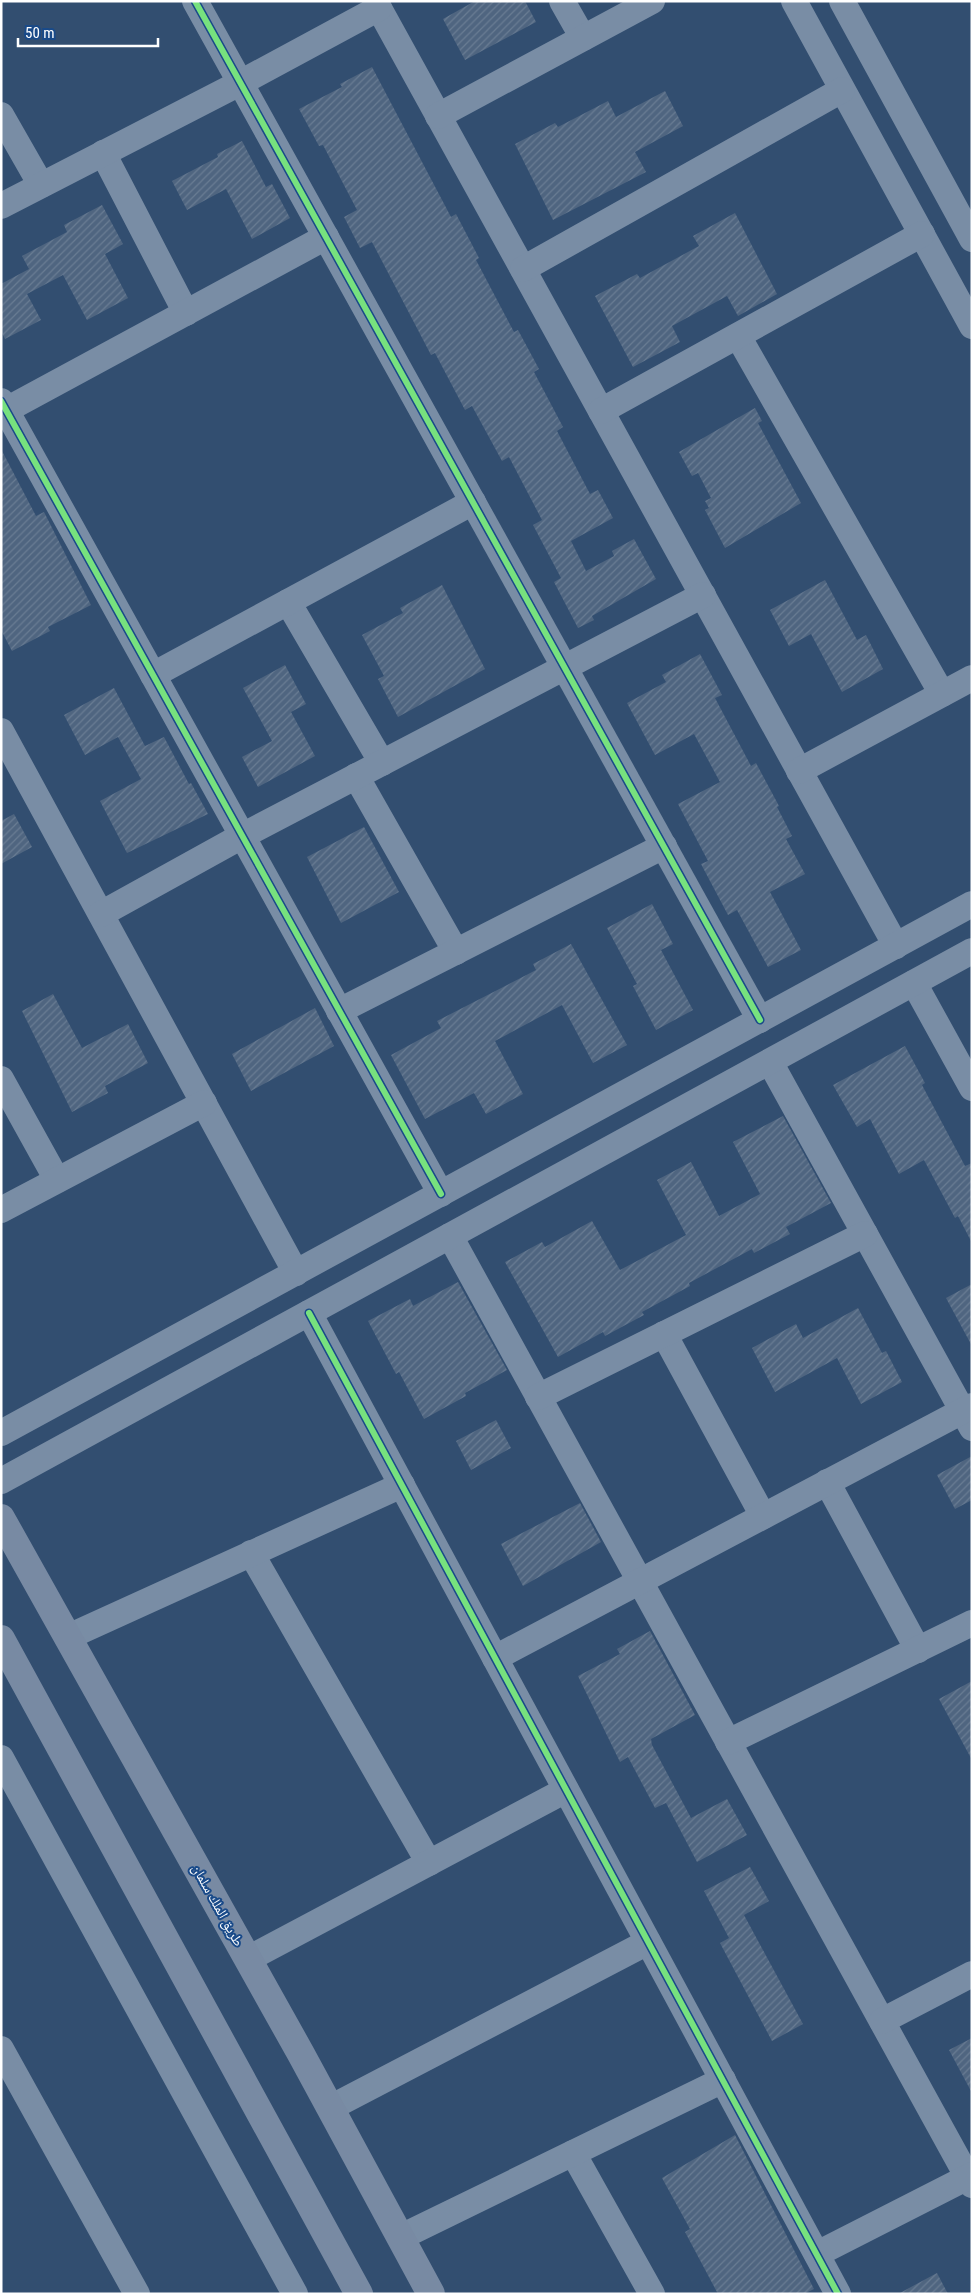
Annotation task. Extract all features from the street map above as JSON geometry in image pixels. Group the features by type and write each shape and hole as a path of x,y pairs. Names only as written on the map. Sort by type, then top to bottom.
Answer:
{"main road":[{"name":"طريق الملك سلمان","path":"1,1518 248,1959 431,2294"},
{"path":"1,1639 359,2294"}],"street":[{"path":"195,1 760,1020"},
{"path":"562,1 583,38"},
{"path":"438,116 652,1"},
{"path":"794,1 972,326"},
{"path":"842,1 962,199 972,239"},
{"path":"1,206 240,83 377,4 896,946"},
{"path":"523,269 842,90"},
{"path":"1,115 41,185"},
{"path":"103,153 186,313"},
{"path":"601,411 922,234"},
{"path":"326,237 186,313 4,406 441,1194"},
{"path":"738,336 942,694"},
{"path":"153,675 473,502"},
{"path":"101,914 242,836 702,595"},
{"path":"288,602 382,763"},
{"path":"800,771 972,678"},
{"path":"2,736 296,1272"},
{"path":"356,776 456,952"},
{"path":"339,1011 664,846"},
{"path":"1,1433 972,904"},
{"path":"1,1481 972,951"},
{"path":"914,983 972,1088"},
{"path":"495,1658 827,1482 969,1415 865,1234 770,1062"},
{"path":"1,1079 58,1180"},
{"path":"1,1210 204,1102"},
{"path":"538,1397 865,1234"},
{"path":"450,1236 970,2179 817,2254"},
{"path":"309,1313 838,2294"},
{"path":"664,1334 763,1516"},
{"path":"827,1482 918,1650"},
{"path":"68,1636 402,1485"},
{"path":"251,1553 429,1863"},
{"path":"728,1742 972,1623"},
{"path":"1,1758 296,2294"},
{"path":"248,1959 566,1790"},
{"path":"330,2108 648,1942"},
{"path":"882,2021 972,1974"},
{"path":"1,2049 137,2294"},
{"path":"400,2237 723,2080"},
{"path":"573,2153 652,2294"}],"building":[{"path":"475,1 525,1 536,22 465,60 443,19"},
{"path":"372,67 451,217 456,214 479,258 476,260 514,332 518,330 539,369 534,372 563,427 557,431 590,494 598,490 613,518 571,541 586,571 614,556 612,551 634,539 656,579 592,616 594,620 578,628 554,582 561,578 533,525 542,520 509,457 502,461 472,406 465,410 435,353 431,355 372,242 360,248 344,217 357,210 323,145 319,146 299,109 342,87 340,84"},
{"path":"665,91 683,126 635,152 646,172 553,220 515,144 555,123 558,127 608,101 616,117"},
{"path":"242,141 266,187 272,184 290,218 252,239 226,189 187,210 172,181 218,157 217,154"},
{"path":"102,205 123,244 105,254 128,298 87,320 63,275 27,294 41,320 5,339 1,331 1,284 29,269 22,256 67,232 64,225"},
{"path":"735,213 777,294 738,316 727,296 672,326 680,342 633,367 595,296 637,274 640,278 699,246 693,236"},
{"path":"755,408 762,421 758,423 801,503 725,548 705,510 709,508 705,501 711,498 698,473 692,476 679,452"},
{"path":"1,449 36,516 44,512 91,605 48,627 50,631 12,651 1,630"},
{"path":"825,580 857,640 866,635 883,669 842,692 811,634 789,646 770,610"},
{"path":"442,585 485,669 398,717 378,679 384,676 362,635 403,613 400,608"},
{"path":"700,654 722,695 715,698 751,766 756,763 779,806 777,807 792,836 786,839 805,874 770,892 801,950 768,967 737,910 728,915 701,864 708,861 678,804 720,782 694,734 655,755 627,703 666,682 662,675"},
{"path":"285,665 306,704 291,712 315,756 258,787 242,757 272,741 243,688"},
{"path":"114,688 145,746 164,737 189,784 191,783 208,814 127,853 100,801 141,779 118,737 85,755 64,715"},
{"path":"14,814 32,847 1,864 1,821"},
{"path":"364,827 399,892 341,923 307,857"},
{"path":"652,904 673,944 661,950 693,1010 656,1030 633,986 637,984 607,928"},
{"path":"571,944 627,1045 593,1063 562,1005 495,1041 523,1094 486,1114 474,1093 425,1119 391,1055 441,1028 437,1021 536,970 533,964"},
{"path":"53,994 82,1048 128,1024 148,1063 105,1086 108,1093 72,1112 22,1011"},
{"path":"315,1008 334,1046 251,1091 232,1054"},
{"path":"905,1046 925,1083 922,1085 965,1166 972,1163 972,1243 958,1216 955,1218 924,1160 899,1174 870,1119 857,1127 833,1085"},
{"path":"783,1116 831,1203 786,1227 790,1234 754,1253 752,1249 689,1283 690,1286 642,1312 644,1315 605,1336 603,1332 558,1357 505,1262 542,1242 545,1247 592,1221 620,1270 686,1235 657,1180 691,1162 719,1216 760,1194 733,1142"},
{"path":"458,1282 507,1370 465,1393 466,1396 424,1419 399,1372 396,1374 368,1321 410,1299 413,1306"},
{"path":"972,1284 972,1346 946,1298"},
{"path":"858,1308 882,1353 886,1351 902,1382 861,1404 837,1358 775,1392 752,1348 796,1324 803,1338"},
{"path":"496,1420 511,1448 471,1470 456,1441"},
{"path":"972,1456 972,1500 955,1509 937,1475"},
{"path":"580,1503 601,1542 523,1586 501,1544"},
{"path":"650,1631 695,1715 651,1739 652,1745 691,1818 727,1799 747,1835 697,1862 666,1803 655,1808 628,1757 620,1762 578,1676 620,1654 617,1649"},
{"path":"972,1681 972,1760 939,1699"},
{"path":"750,1867 769,1901 744,1915 803,2024 772,2041 720,1943 729,1938 704,1891"},
{"path":"972,2038 972,2093 949,2050"},
{"path":"735,2135 814,2289 804,2294 718,2294 685,2232 690,2229 662,2178"},
{"path":"937,2273 948,2294 898,2294"}],"cycle path":[{"path":"195,1 760,1020"},
{"path":"1,401 441,1194"},
{"path":"309,1313 838,2294"}]}
